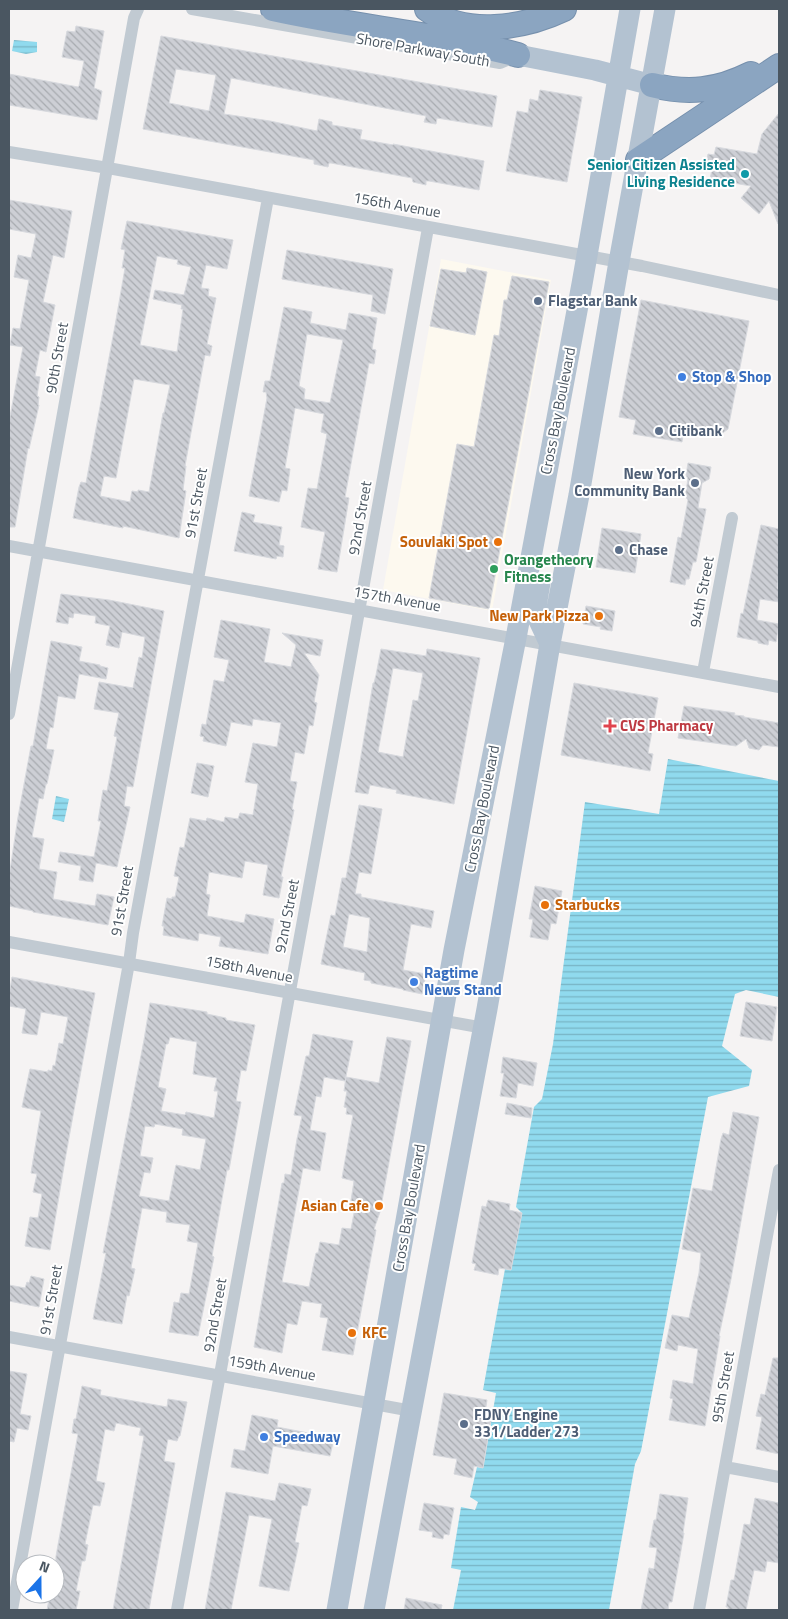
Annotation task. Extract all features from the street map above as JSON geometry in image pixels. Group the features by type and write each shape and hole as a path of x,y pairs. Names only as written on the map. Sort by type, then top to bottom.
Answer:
{"highway":[{"path":"273,9 482,46 518,56"},
{"path":"428,9 441,17 455,22 474,26 498,26 525,23 564,9"},
{"path":"652,84 671,90 718,86 743,78 779,60"},
{"path":"638,160 779,66"}],"main road":[{"name":"Cross Bay Boulevard","path":"337,1610 442,1020 516,638 630,9"},
{"path":"374,1610 484,1028 550,644 579,495 619,262 666,9"},
{"name":"Shore Parkway South","path":"518,56 595,70 652,84"},
{"path":"550,644 535,612 565,445 555,426"}],"street":[{"name":"90th Street","path":"9,714 134,18 138,9"},
{"name":"Shore Parkway South","path":"192,9 500,63 518,56"},
{"name":"156th Avenue","path":"9,152 108,168 619,262 779,295"},
{"name":"91st Street","path":"12,1610 129,963 136,913 268,198"},
{"name":"92nd Street","path":"177,1610 428,228"},
{"name":"94th Street","path":"703,672 732,518"},
{"name":"157th Avenue","path":"9,546 779,687"},
{"name":"158th Avenue","path":"9,942 484,1028"},
{"name":"95th Street","path":"699,1610 779,1170"},
{"name":"159th Avenue","path":"9,1337 412,1411"},
{"path":"725,1467 779,1477"}],"shaded area":[{"path":"441,259 551,280 492,611 383,590"}],"water":[{"path":"14,40 37,42 37,52 26,54 12,51"},
{"path":"668,759 779,781 779,997 746,990 735,994 722,1046 752,1070 749,1086 708,1097 641,1451 635,1464 609,1610 453,1610 461,1570 451,1568 461,1507 475,1510 478,1502 470,1497 477,1467 483,1468 496,1393 483,1390 505,1269 511,1270 522,1213 516,1207 534,1107 542,1099 553,1044 585,802 659,814"},
{"path":"56,796 69,799 64,822 52,819"}],"building":[{"path":"76,26 104,31 94,88 102,91 97,120 9,105 9,74 79,86 84,61 62,57 67,31 75,32"},
{"path":"161,36 497,96 492,127 437,118 436,124 424,122 426,116 231,78 224,114 317,131 319,119 332,122 332,125 362,130 360,139 484,161 479,190 429,181 426,181 426,185 413,182 412,178 331,163 329,163 328,167 314,164 314,160 143,129","holes":["176,69 216,75 209,111 169,103"]},
{"path":"540,90 582,97 567,182 506,171 517,111 528,113 530,99 538,101"},
{"name":"Senior Citizen Assisted Living Residence","path":"779,113 778,224 769,201 759,214 741,198 751,186 710,179 712,169 705,168 708,154 714,155 716,147 757,154 762,134"},
{"path":"9,200 72,211 64,258 53,255 43,302 55,305 46,352 40,350 35,376 40,377 37,396 39,397 39,405 28,448 15,527 9,527 9,422 23,347 10,345 13,328 20,329 29,280 14,277 18,255 31,258 36,234 9,229"},
{"path":"127,221 233,240 227,269 206,265 201,288 209,289 208,296 216,298 207,344 212,346 210,356 205,355 185,466 183,490 186,491 179,538 73,518 79,487 81,482 86,483 116,320 125,268 122,268 125,250 121,249","holes":["157,256 178,260 177,264 191,267 184,295 155,290 153,299 182,305 177,352 140,345","134,379 170,385 149,492 132,491 130,502 100,496 104,476 116,478"]},
{"path":"287,250 393,269 385,314 371,311 373,295 282,279"},
{"path":"467,268 487,272 475,335 430,326 441,269 466,273"},
{"path":"512,276 549,282 489,609 429,598 457,444 474,447 494,335 499,336 504,300 507,300"},
{"name":"Stop & Shop","path":"641,300 749,321 728,429 720,435 684,429 682,442 633,434 636,420 619,417"},
{"path":"284,307 312,312 310,323 346,330 349,313 377,318 372,349 376,350 374,364 369,363 345,497 349,498 337,572 318,569 325,532 301,527 308,488 317,489 327,434 321,432 324,414 295,408 285,468 290,469 287,491 282,490 279,502 249,496 267,398 266,392 263,392 265,381 270,381","holes":["307,334 343,340 330,403 304,399 305,389 299,386"]},
{"path":"688,463 711,467 709,479 702,483 698,508 706,509 696,562 693,562 689,579 686,579 685,585 670,582 678,537 681,538 688,500 685,496"},
{"path":"242,512 255,515 253,522 282,527 279,545 284,546 283,557 277,556 276,559 234,551"},
{"path":"761,525 779,529 779,575 777,588 779,589 779,602 760,599 757,620 779,624 776,642 769,640 768,645 737,637"},
{"name":"Chase","path":"602,528 641,534 635,573 596,567"},
{"path":"61,594 109,600 164,611 133,787 127,786 124,806 130,807 117,867 96,863 93,882 79,880 81,866 58,862 60,852 94,857 101,821 98,821 103,790 107,791 117,737 114,736 119,713 94,709 99,682 133,688 139,657 142,658 145,637 122,632 119,648 106,645 110,626 95,623 96,616 74,613 73,618 69,617 68,624 56,622"},
{"name":"New Park Pizza","path":"586,606 615,611 612,631 583,624"},
{"path":"221,620 270,629 264,662 291,667 296,645 282,633 323,640 320,656 304,653 319,675 314,702 317,703 313,726 309,725 304,754 295,752 290,781 297,782 292,809 294,810 281,877 283,877 279,898 263,895 268,865 245,861 242,878 209,872 206,894 210,895 207,916 244,923 246,914 274,919 268,954 219,946 221,937 199,933 198,941 163,935 164,926 162,926 167,898 172,899 172,897 175,897 179,877 174,876 180,847 184,848 190,818 206,821 207,818 224,822 225,817 238,819 240,813 253,815 258,784 245,782 253,743 277,747 281,723 253,719 252,726 231,722 226,746 203,741 204,737 200,736 202,724 206,725 214,680 224,682 229,660 214,657"},
{"path":"51,641 82,647 79,661 108,668 106,679 79,674 75,699 58,696 53,728 50,727 46,749 54,750 43,799 39,798 32,837 44,839 39,869 57,872 53,899 95,906 97,894 114,897 108,925 9,906 9,877 18,817 31,746 33,746"},
{"path":"381,649 426,656 427,649 480,658 454,804 396,793 397,790 370,785 368,794 355,792 373,683","holes":["393,668 423,673 418,701 413,700 403,757 378,752"]},
{"name":"CVS Pharmacy","path":"574,683 658,698 648,753 653,754 650,771 561,755"},
{"path":"684,706 735,713 734,715 779,723 779,747 763,745 759,750 749,748 746,739 736,746 678,738"},
{"path":"197,763 214,766 208,797 191,793"},
{"path":"359,805 382,809 371,874 359,872 355,894 361,894 361,897 434,911 431,928 411,924 403,970 426,974 422,994 371,983 371,981 364,980 365,973 321,964 331,915 335,916 342,878 346,878","holes":["349,914 370,918 367,952 343,947"]},
{"name":"Starbucks","path":"535,886 562,891 556,924 551,923 548,940 530,937 533,919 529,919"},
{"path":"12,977 95,993 50,1250 25,1246 30,1217 38,1218 42,1194 33,1192 37,1174 31,1173 41,1111 22,1107 30,1069 48,1072 48,1070 52,1071 53,1065 55,1066 59,1043 63,1044 68,1017 41,1012 37,1035 22,1033 26,1009 9,1006"},
{"path":"746,1002 777,1007 772,1041 740,1036"},
{"path":"150,1003 207,1012 207,1014 226,1018 226,1020 255,1025 246,1071 241,1070 236,1101 241,1102 198,1336 169,1332 174,1302 179,1303 181,1293 189,1294 198,1243 187,1241 190,1225 166,1222 167,1212 142,1208 131,1268 135,1269 129,1296 127,1295 122,1324 93,1319 106,1253 103,1253","holes":["170,1037 197,1042 193,1074 217,1078 214,1091 218,1091 214,1118 186,1112 185,1115 161,1111 166,1089 158,1087 166,1044 168,1044","155,1124 183,1129 182,1135 206,1139 200,1170 176,1165 169,1201 139,1196 144,1172 150,1173 153,1158 140,1156 145,1126 154,1127"]},
{"path":"313,1034 353,1041 345,1081 324,1077 321,1097 316,1096 310,1130 326,1133 320,1171 303,1168 282,1282 309,1287 320,1242 339,1245 342,1228 351,1229 355,1208 350,1207 354,1181 342,1178 353,1115 346,1114 347,1108 344,1107 347,1091 344,1091 346,1077 379,1083 387,1037 411,1041 380,1212 374,1229 376,1230 353,1355 322,1350 328,1318 320,1317 322,1304 302,1301 297,1325 287,1323 282,1353 254,1347 282,1183 284,1183 285,1174 291,1175 302,1116 294,1115 306,1056 309,1056"},
{"path":"503,1057 537,1063 533,1086 518,1083 516,1098 500,1096 504,1073 501,1073"},
{"path":"507,1103 532,1108 531,1118 505,1114"},
{"path":"733,1112 759,1117 731,1279 719,1336 705,1426 669,1420 673,1399 670,1398 673,1380 693,1384 698,1349 678,1345 677,1351 665,1348 672,1315 689,1318 699,1273 701,1253 682,1249 693,1188 712,1191 721,1139 723,1133 729,1135"},
{"path":"488,1200 510,1204 509,1210 522,1213 511,1270 499,1268 498,1275 474,1270 476,1264 472,1263 482,1206 486,1207"},
{"path":"31,1276 44,1279 39,1307 9,1301 9,1285 25,1288"},
{"path":"773,1358 779,1358 779,1454 756,1449 762,1417 756,1416 761,1394 765,1395"},
{"path":"9,1371 27,1374 20,1414 31,1416 28,1430 17,1428 14,1442 9,1441"},
{"path":"82,1386 101,1390 100,1395 167,1407 168,1399 187,1402 180,1436 177,1441 168,1439 164,1461 175,1463 149,1610 113,1610 144,1436 139,1435 141,1428 116,1423 114,1431 105,1429 96,1481 105,1483 100,1506 93,1505 85,1544 88,1545 85,1561 82,1561 76,1591 80,1591 76,1610 47,1610 48,1604 65,1604 65,1554 56,1554 78,1434 72,1433 74,1419 76,1419"},
{"name":"FDNY Engine 331/Ladder 273","path":"444,1393 487,1400 485,1413 492,1414 483,1468 474,1466 472,1478 454,1474 457,1459 433,1455"},
{"path":"252,1415 278,1420 277,1427 334,1438 330,1456 273,1446 268,1474 231,1467 234,1449 245,1451"},
{"path":"279,1483 311,1489 307,1506 302,1505 295,1542 299,1543 289,1591 259,1586 272,1519 249,1515 231,1610 205,1610 226,1492 275,1501"},
{"path":"660,1494 688,1498 684,1533 672,1602 669,1602 668,1610 641,1610 649,1568 654,1569 657,1548 649,1547"},
{"path":"755,1498 779,1503 779,1563 767,1561 765,1572 754,1570 746,1610 728,1610 728,1607 726,1607 731,1580 734,1580 744,1524 750,1525"},
{"path":"424,1503 454,1508 449,1535 444,1534 443,1539 432,1537 433,1532 419,1530"},
{"path":"406,1598 442,1605 441,1610 404,1610"}],"place":[{"name":"Senior Citizen Assisted Living Residence","path":"745,174"},
{"name":"Flagstar Bank","path":"538,301"},
{"name":"Stop & Shop","path":"682,377"},
{"name":"Citibank","path":"659,431"},
{"name":"New York Community Bank","path":"695,483"},
{"name":"Souvlaki Spot","path":"498,542"},
{"name":"Chase","path":"619,550"},
{"name":"Orangetheory Fitness","path":"494,569"},
{"name":"New Park Pizza","path":"599,616"},
{"name":"CVS Pharmacy","path":"610,726"},
{"name":"Starbucks","path":"545,905"},
{"name":"Ragtime News Stand","path":"414,982"},
{"name":"Asian Cafe","path":"379,1206"},
{"name":"KFC","path":"352,1333"},
{"name":"FDNY Engine 331/Ladder 273","path":"464,1424"},
{"name":"Speedway","path":"264,1437"}]}
